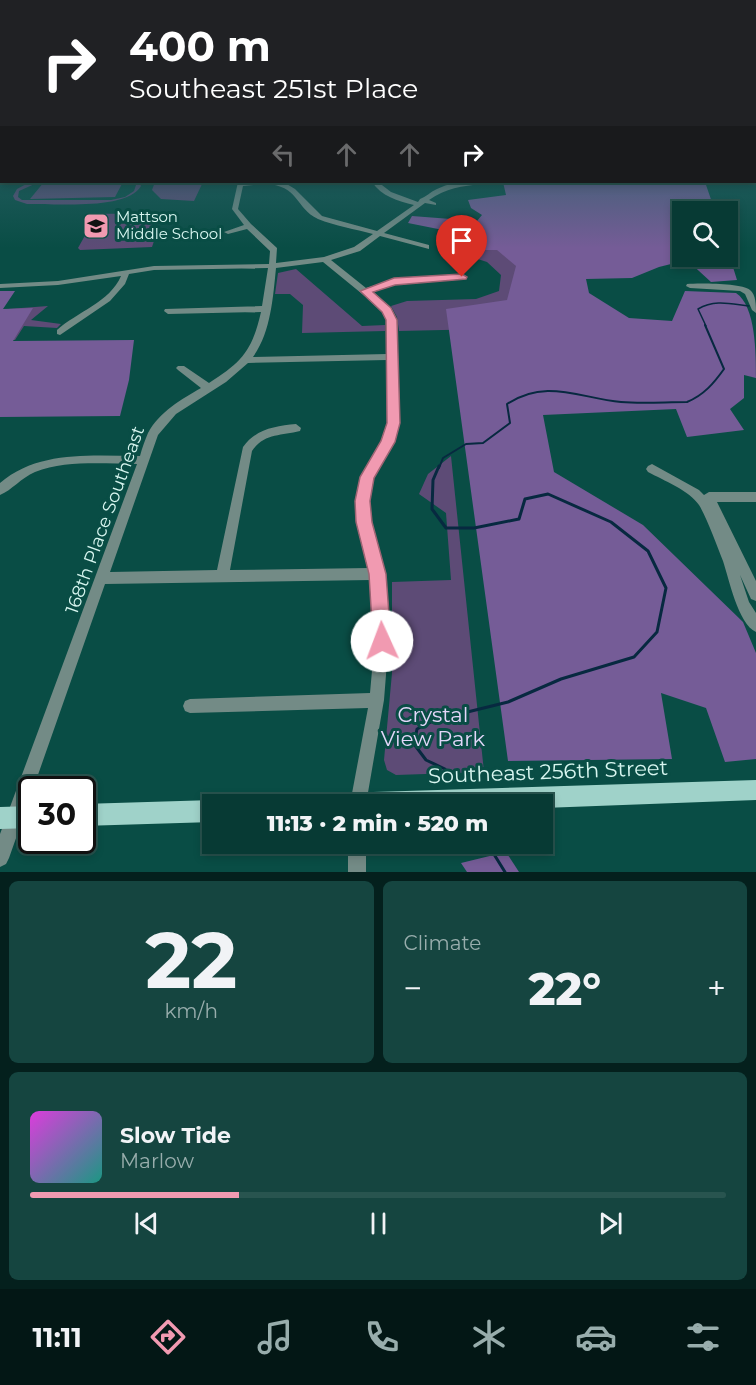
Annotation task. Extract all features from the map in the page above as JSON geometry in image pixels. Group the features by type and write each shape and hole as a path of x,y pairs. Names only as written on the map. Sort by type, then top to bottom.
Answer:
{"main road":[{"name":"Southeast 256th Street","path":"553,797 756,790"},
{"path":"96,815 202,811"}],"street":[{"path":"240,183 284,184 320,217 426,246"},
{"name":"168th Place Southeast","path":"0,858 143,460 158,426 180,405 246,360 261,335 274,248 248,226 234,206 240,183"},
{"path":"376,183 383,192 393,197 434,204"},
{"path":"441,183 447,187"},
{"path":"0,286 49,284 154,268 273,266 324,259 357,249 420,202 447,187 475,183"},
{"path":"228,232 248,226"},
{"path":"324,259 365,291 387,310 390,316 392,432 367,477 362,501 364,522 377,574 382,638 377,700 354,794"},
{"path":"60,332 72,320 112,296 122,285 126,272"},
{"path":"365,291 394,282 462,277"},
{"path":"690,286 741,289 751,297 756,310"},
{"path":"168,311 265,309"},
{"path":"246,360 392,357"},
{"path":"181,368 207,387"},
{"path":"222,577 247,450 255,439 272,430 296,428"},
{"path":"0,490 36,465 53,462 143,460"},
{"path":"652,469 695,493 703,502 729,561 743,605 756,625"},
{"path":"756,497 709,497 756,595"},
{"path":"102,578 377,574"},
{"path":"190,706 377,700"},
{"path":"357,854 357,872"}],"green space":[{"path":"28,183 37,183 19,191 18,197 22,200 111,200 125,197 134,191 136,185 133,183 140,183 141,186 133,194 121,199 88,204 27,204 15,200 13,196 17,189"},
{"path":"43,183 122,183 115,197 30,199"},
{"path":"155,183 203,183 194,201 161,199 152,190"},
{"path":"97,214 120,214 143,219 155,228 156,235 152,247 80,250 78,248"},
{"path":"509,240 533,328 399,331 397,317 391,306 407,301 476,299 499,291 501,275 487,262 465,255"},
{"path":"296,269 362,326 385,325 385,331 302,333 303,305 290,294 275,294 278,273"},
{"path":"48,306 31,320 61,324 57,328 24,326 15,340 0,340 8,309"},
{"name":"Crystal View Park","path":"451,456 484,772 396,775 387,770 384,760 392,673 392,582 451,580 446,513 419,494 428,474"}],"shaded area":[{"path":"503,183 705,183 712,201 672,201 672,264 632,278 586,279 589,293 629,318 672,321 685,291 736,293 743,299 748,308 754,331 756,378 744,375 744,398 730,409 744,430 687,437 676,409 543,415 554,472 643,525 743,622 756,653 756,759 725,762 706,708 661,693 672,759 508,761 446,309 507,300 516,266 497,250 465,250 463,234 408,223 412,216 477,221 482,215 471,208 468,200 506,195"},
{"path":"695,267 733,267 737,280 711,282"},
{"path":"0,291 15,291 3,309 33,308 13,341 134,340 129,380 120,416 0,417"},
{"path":"498,854 507,854 519,872 467,872 461,863"}],"waterway":[{"path":"706,326 698,309 704,306 723,303 749,306"},
{"path":"439,468 443,458 466,444 483,443 510,423 507,404 521,396 535,392 563,392 629,403 687,402 699,396 724,369 705,325"},
{"path":"439,466 433,480 432,509 446,528 474,528 519,519 525,499 548,494 611,522 648,551 666,588 657,632 634,657 561,679 508,702 435,720 417,729 414,744 426,760 445,769"},
{"path":"494,854 505,872"}],"place":[{"name":"Mattson Middle School","path":"96,226"}],"route":[{"path":"382,641 377,574 364,522 362,501 367,477 392,432 391,320 387,310 365,291 394,282 462,277"}]}
